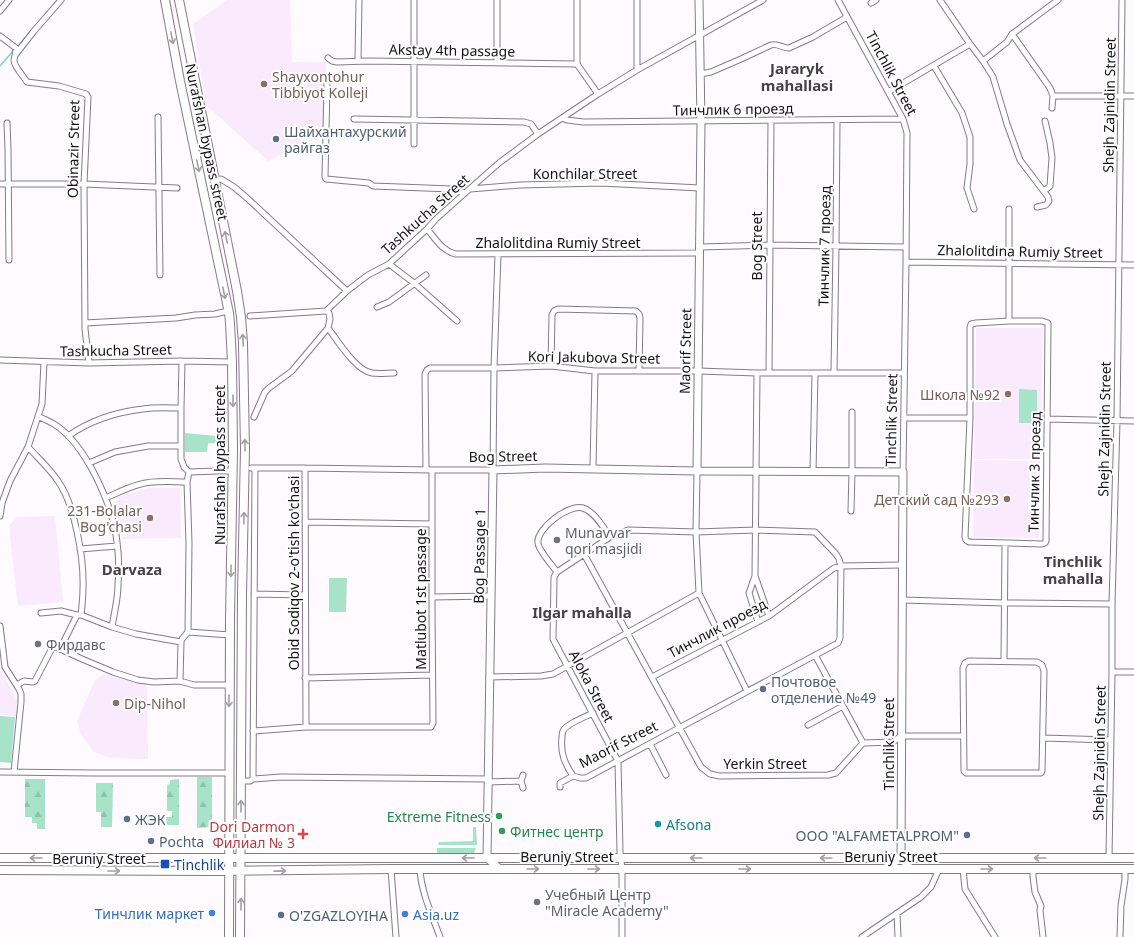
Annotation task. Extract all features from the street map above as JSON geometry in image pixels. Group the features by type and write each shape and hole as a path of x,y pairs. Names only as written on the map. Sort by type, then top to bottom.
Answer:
{"main road":[{"name":"Nurafshan bypass street","path":"165,0 230,323 232,362 233,472 229,685 228,937"},
{"name":"Nurafshan bypass street","path":"179,0 236,291 242,331 245,450 242,620 240,937"},
{"path":"230,619 233,616 236,616 240,617 242,620"},
{"path":"229,725 236,730 242,725"},
{"name":"Beruniy Street","path":"0,858 1134,858"},
{"name":"Beruniy Street","path":"0,870 241,871 391,869 1134,869"}],"street":[{"path":"0,11 9,0"},
{"path":"16,54 61,0"},
{"path":"358,62 359,0"},
{"path":"414,0 414,144"},
{"path":"496,63 497,0"},
{"path":"577,0 577,64 598,94"},
{"path":"637,0 637,70"},
{"name":"Maorif Street","path":"699,0 701,122 696,532 698,593 747,691"},
{"name":"Tashkucha Street","path":"326,310 368,275 389,264 464,193 499,163 538,134 637,70 763,0"},
{"name":"Tinchlik Street","path":"838,0 903,119 907,133 902,565 901,858"},
{"path":"871,3 876,0"},
{"path":"940,0 970,44 984,61 993,77 1007,124 1020,160 1048,197 1048,204 1037,207"},
{"path":"984,61 1007,42 1012,34 1058,0"},
{"name":"Shejh Zajnidin Street","path":"1109,858 1112,604 1117,421 1122,0"},
{"path":"700,74 711,72 774,44 789,48 847,17"},
{"path":"1012,34 1050,88 1054,96 1052,108"},
{"name":"Obinazir Street","path":"0,36 16,48 14,61 15,65 27,82 59,86 86,94 88,97 84,184 85,323 89,363"},
{"path":"888,92 970,44"},
{"name":"Akstay 4th passage","path":"328,58 337,62 577,64"},
{"path":"934,66 962,113 970,137 970,164 967,188 974,209"},
{"path":"327,84 326,179 368,183 373,186 452,189 464,193"},
{"path":"1054,96 1134,96"},
{"path":"158,117 160,275"},
{"name":"Тинчлик 6 проезд","path":"563,118 583,122 903,119"},
{"path":"354,119 524,122 531,124 538,134"},
{"name":"Bog Street","path":"769,373 771,120"},
{"name":"Тинчлик 7 проезд","path":"834,373 837,120"},
{"path":"1044,191 1050,186 1052,158 1045,121"},
{"path":"7,122 9,260"},
{"path":"214,180 221,179 234,187 347,291"},
{"name":"Konchilar Street","path":"470,189 520,185 602,183 700,188"},
{"path":"0,184 84,184 177,188"},
{"path":"1009,209 1009,321"},
{"name":"Zhalolitdina Rumiy Street","path":"427,229 438,244 448,252 455,254 700,250 769,245 906,247"},
{"name":"Bog Passage 1","path":"487,858 489,677 492,596 494,368 498,254"},
{"name":"Zhalolitdina Rumiy Street","path":"906,262 1134,265"},
{"path":"389,264 414,283 457,321"},
{"path":"377,307 389,302 426,275"},
{"path":"551,366 552,315 554,311 558,309 636,311 640,318 639,371"},
{"path":"250,316 326,310 329,313 330,319 328,328 292,371 265,392 254,417"},
{"path":"85,323 176,318 215,314 228,311"},
{"name":"Тинчлик 3 проезд","path":"1009,321 1042,321 1048,323 1046,541 1042,544 968,542 965,537 970,418 970,327 973,323 1009,321"},
{"path":"328,328 353,361 360,367 371,373 394,373"},
{"name":"Tashkucha Street","path":"0,360 89,363 182,361 232,362"},
{"path":"182,361 182,463 189,472 233,472"},
{"path":"0,516 1,502 28,447 42,404 44,362"},
{"name":"Kori Jakubova Street","path":"426,470 426,374 427,370 430,368 551,366 595,371 904,373"},
{"path":"593,468 595,371"},
{"path":"757,373 755,576 749,593 758,622"},
{"path":"813,472 815,373"},
{"path":"68,436 80,428 110,416 144,409 181,408"},
{"path":"851,511 852,412"},
{"path":"38,416 55,424 76,443 106,498 115,528 117,546 118,586 112,627"},
{"path":"904,418 970,418"},
{"path":"1047,419 1134,421"},
{"path":"88,464 115,452 148,446 181,446"},
{"path":"28,447 59,482 67,499 80,550 83,587 79,615 60,649"},
{"name":"Bog Street","path":"254,594 253,468 493,470 593,468 756,472 903,472"},
{"name":"Obid Sodiqov 2-o'tish ko'chasi","path":"305,468 306,727"},
{"name":"Matlubot 1st passage","path":"306,727 430,727 433,723 432,470"},
{"path":"180,681 181,642 188,632 189,543 187,482 189,472"},
{"path":"106,498 124,489 142,483 187,482"},
{"path":"610,537 596,517 583,508 570,509 561,513 539,536 537,542 557,572 610,537 628,530 696,532 756,530 815,532 836,554 841,566"},
{"path":"305,522 432,524"},
{"path":"1004,661 1005,543"},
{"path":"80,550 117,546"},
{"name":"Yerkin Street","path":"584,554 652,677 678,728 701,767 710,774 720,776 828,775 836,772 863,743"},
{"name":"Тинчлик проезд","path":"652,677 722,639 758,622 834,568 841,566 902,565"},
{"name":"Maorif Street","path":"592,713 569,725 563,731 562,756 573,776 580,778 586,778 838,643 840,641 841,566"},
{"name":"Aloka Street","path":"557,572 554,577 553,639 618,761 620,858 622,869 622,937"},
{"path":"755,576 768,616"},
{"path":"489,677 547,676 553,674 698,593"},
{"path":"253,779 254,594 305,595"},
{"path":"432,597 492,596"},
{"path":"902,600 1112,604"},
{"path":"41,613 61,611 79,615 136,634 181,642"},
{"path":"0,626 2,653 6,667 21,694 14,772"},
{"path":"188,632 230,635"},
{"path":"17,685 24,681 36,681 53,647 56,646 114,672 138,680 154,682 180,681 194,685 229,685"},
{"path":"815,655 863,743 893,742 901,736 963,736"},
{"path":"969,661 1004,661 1037,662 1042,665 1044,671 1042,771 1041,773 964,772 963,668 965,663 969,661"},
{"path":"1112,672 1134,672"},
{"name":"Obid Sodiqov 2-o'tish ko'chasi","path":"305,678 432,675"},
{"path":"808,725 843,706"},
{"path":"253,731 306,727"},
{"path":"1043,738 1111,740"},
{"path":"650,744 666,775"},
{"path":"0,772 229,773"},
{"path":"523,775 521,781 523,788"},
{"path":"560,787 560,783 573,776"},
{"path":"241,781 281,777 521,781"},
{"path":"472,869 487,858 500,869"},
{"path":"884,869 901,858 911,869"},
{"path":"391,869 396,937"},
{"path":"420,869 423,889 440,937"},
{"path":"862,937 921,897 931,887 939,869"},
{"path":"963,869 965,889 995,937"},
{"path":"1033,869 1035,892 1041,906 1040,910 1043,937"},
{"path":"1120,937 1121,906 1125,869"},
{"path":"897,913 898,937"}],"shaded area":[{"name":"Shayxontohur Tibbiyot Kolleji","path":"227,0 290,0 292,62 326,62 323,135 268,161 206,105 193,24"},
{"name":"Школа №92","path":"976,328 1043,328 1040,459 974,459"},
{"name":"Детский сад №293","path":"974,460 1040,461 1039,538 973,537"},
{"name":"231-Bolalar Bog'chasi","path":"148,488 180,488 181,538 122,539 116,498"},
{"path":"55,516 63,602 18,606 10,525 17,517"},
{"path":"0,669 17,700 16,716 0,715"},
{"name":"Dip-Nihol","path":"104,674 147,685 148,759 110,758 94,752 81,734 77,721 95,680"}],"green space":[{"path":"1019,389 1037,390 1037,423 1019,423"},
{"path":"185,433 217,436 218,443 208,443 207,452 185,452"},
{"path":"329,578 347,578 346,612 329,612"},
{"path":"0,716 15,717 11,763 0,762"},
{"path":"197,777 212,777 212,827 197,828"},
{"path":"25,779 45,779 45,829 37,829 37,823 32,823 32,817 25,817"},
{"path":"179,779 179,825 167,825 166,817 172,817 172,811 167,811 167,785 170,784 170,780"},
{"path":"96,783 113,783 112,827 101,827 101,812 96,812"},
{"path":"473,827 476,827 477,845 438,845 439,842 473,841"},
{"path":"437,848 476,848 474,853 437,853"}],"waterway":[{"path":"17,47 30,32"},
{"path":"0,66 13,51"}],"place":[{"name":"Shayxontohur Tibbiyot Kolleji","path":"264,84"},
{"name":"Шайхантахурский райгаз","path":"276,139"},
{"name":"Школа №92","path":"1008,394"},
{"name":"Детский сад №293","path":"1007,499"},
{"name":"231-Bolalar Bog'chasi","path":"150,518"},
{"name":"Munavvar qori masjidi","path":"557,540"},
{"name":"Фирдавс","path":"38,644"},
{"name":"Почтовое отделение №49","path":"763,689"},
{"name":"Dip-Nihol","path":"116,703"},
{"name":"Extreme Fitness","path":"499,816"},
{"name":"ЖЭК","path":"127,819"},
{"name":"Afsona","path":"658,824"},
{"name":"Фитнес центр","path":"502,831"},
{"name":"Dori Darmon Филиал № 3","path":"303,834"},
{"name":"OOO \"ALFAMETALPROM\"","path":"967,835"},
{"name":"Pochta","path":"151,841"},
{"name":"Tinchlik","path":"165,864"},
{"name":"Учебный Центр \"Miracle Academy\"","path":"537,902"},
{"name":"Тинчлик маркет","path":"212,913"},
{"name":"Asia.uz","path":"405,914"},
{"name":"O'ZGAZLOYIHA","path":"281,915"}],"district":[{"name":"Jararyk mahallasi","path":"797,76"},
{"name":"Darvaza","path":"132,569"},
{"name":"Tinchlik mahalla","path":"1073,570"},
{"name":"Ilgar mahalla","path":"582,612"}]}
